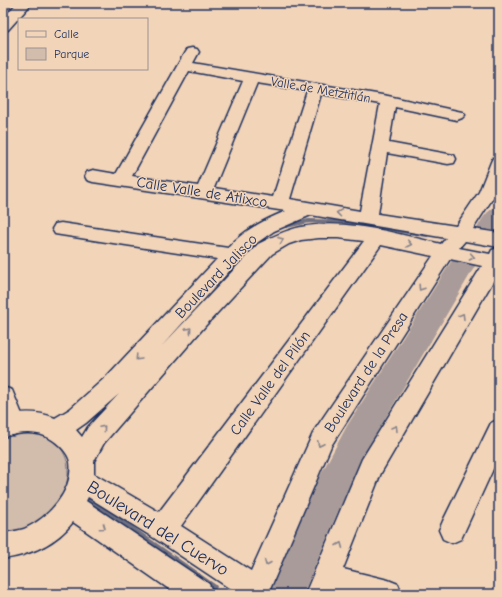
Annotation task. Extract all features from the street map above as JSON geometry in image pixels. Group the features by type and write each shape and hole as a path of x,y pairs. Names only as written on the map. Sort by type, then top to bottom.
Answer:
{"main road":[{"path":"3,9 8,3"},
{"path":"3,27 25,3"},
{"path":"3,398 8,426"}],"street":[{"path":"121,180 192,52"},
{"name":"Valle de Metztitlán","path":"184,66 388,101 457,115"},
{"path":"280,204 321,89 333,75"},
{"path":"204,192 252,77"},
{"path":"368,217 388,101"},
{"path":"380,146 448,159"},
{"name":"Boulevard de la Presa","path":"255,592 322,439 445,252 460,234 487,193 499,162"},
{"name":"Calle Valle de Atlixco","path":"93,176 310,209"},
{"name":"Boulevard Jalisco","path":"57,428 78,416 116,382 244,242 258,231 280,219 310,209 368,217 460,234 498,255"},
{"path":"60,228 222,253 231,257"},
{"name":"Boulevard Jalisco","path":"81,470 96,435 199,319 265,249 284,239 310,232 340,231 377,237 445,252 498,255"},
{"name":"Calle Valle del Pilón","path":"164,529 377,237"},
{"path":"387,594 323,586 371,467 498,255"},
{"name":"Boulevard del Cuervo","path":"3,546 23,543 38,536 56,522 71,505 81,470 74,444 57,428 34,422 8,426"},
{"path":"452,530 499,430"},
{"name":"Boulevard del Cuervo","path":"81,470 255,592"},
{"name":"Boulevard del Cuervo","path":"71,505 199,594"}],"green space":[{"path":"20,429 46,435 57,442 66,458 68,469 67,480 65,490 60,500 47,517 27,532 3,539 3,432"}],"waterway":[{"path":"488,230 499,214"},
{"path":"286,226 309,221 345,222 427,235"},
{"path":"285,594 326,499 358,436 465,261"},
{"path":"453,266 457,275"},
{"path":"89,499 214,587"}]}
